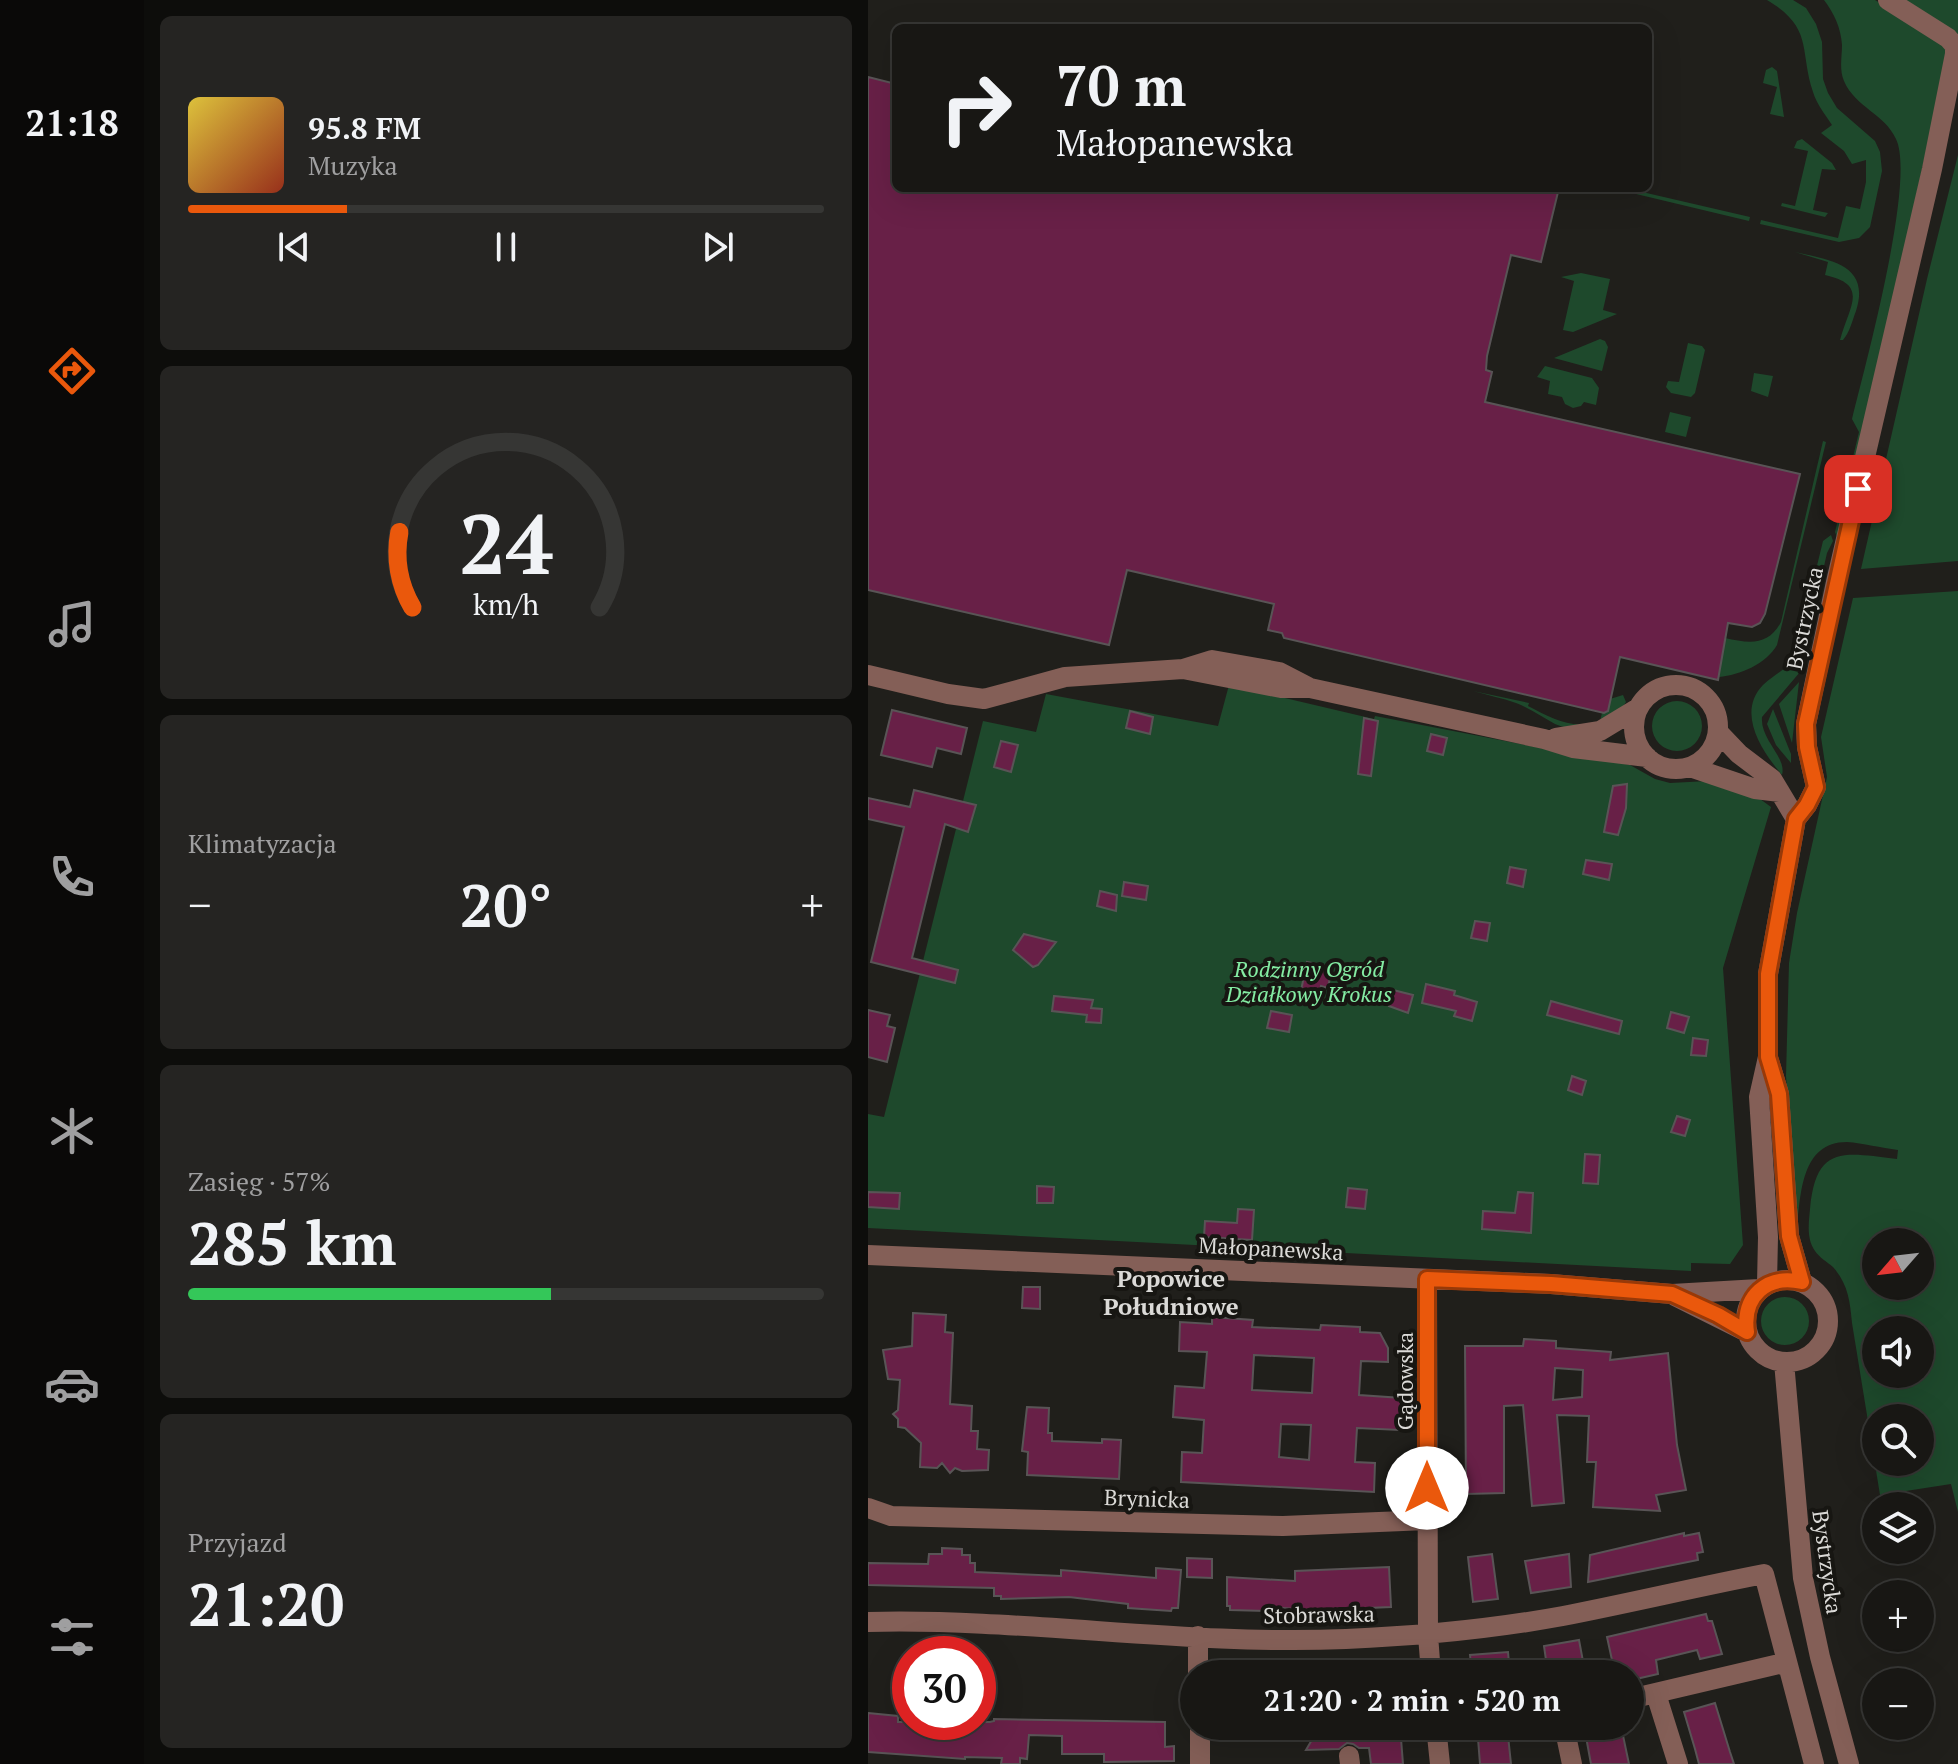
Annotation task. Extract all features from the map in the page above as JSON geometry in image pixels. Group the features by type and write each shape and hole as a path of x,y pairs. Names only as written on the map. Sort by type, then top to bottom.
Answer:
{"street":[{"name":"Bystrzycka","path":"1763,1287 1768,1237 1759,1097 1768,1057 1768,974 1796,819 1816,787 1807,747 1806,724 1932,169 1955,46 1934,28 1888,0"},
{"path":"868,675 984,699 1065,677 1183,669 1212,660 1279,672 1310,688 1573,748 1647,757"},
{"path":"1544,739 1600,731 1638,708 1657,688 1685,685 1708,698 1718,720 1718,732 1709,753 1690,767"},
{"path":"1638,708 1634,734 1639,747 1647,757 1663,767 1690,767 1755,789 1780,792"},
{"path":"1718,732 1739,754 1772,779 1796,819"},
{"name":"Bystrzycka","path":"1768,1057 1779,1094 1789,1236 1802,1282"},
{"name":"Małopanewska","path":"868,1255 1551,1284 1672,1294 1763,1287"},
{"name":"Gądowska","path":"1427,1279 1430,1660"},
{"path":"1790,1279 1802,1282 1813,1289 1827,1310 1825,1336 1809,1355 1784,1362 1772,1359 1752,1343 1747,1332 1747,1309 1763,1287 1790,1279"},
{"name":"Małopanewska","path":"1672,1294 1747,1332"},
{"name":"Bystrzycka","path":"1784,1362 1803,1578 1820,1657 1849,1764"},
{"name":"Brynicka","path":"868,1508 891,1516 1283,1526 1427,1520"},
{"name":"Stobrawska","path":"868,1622 1050,1627 1198,1636 1343,1639 1428,1635 1560,1616 1764,1574 1787,1662"},
{"path":"1198,1636 1198,1660"},
{"path":"1644,1696 1787,1662 1814,1764"},
{"path":"1656,1694 1678,1764"},
{"path":"1200,1740 1200,1764"},
{"path":"1437,1740 1440,1764"},
{"path":"1567,1740 1572,1764"}],"green space":[{"path":"1767,0 1793,0 1806,8 1822,42 1823,79 1828,93 1837,108 1875,141 1880,152 1882,171 1870,227 1859,238 1839,242 1760,224 1761,220 1838,238 1846,206 1860,209 1866,182 1866,160 1852,164 1844,151 1821,133 1832,125 1813,92 1799,30 1782,10"},
{"path":"1824,0 1875,0 1939,38 1949,48 1839,542 1835,532 1859,432 1852,419 1894,232 1900,161 1891,130 1855,98 1844,81 1840,33 1834,15"},
{"path":"1901,0 1958,0 1958,37"},
{"path":"1772,67 1777,71 1784,117 1770,114 1777,87 1763,83 1766,70"},
{"path":"1802,139 1832,163 1836,170 1822,169 1813,210 1828,213 1825,217 1781,206 1782,203 1795,206 1808,151 1794,148 1797,141"},
{"path":"1958,155 1958,561 1861,569 1927,279"},
{"path":"1628,192 1642,192 1750,217 1749,221"},
{"path":"1795,252 1821,258 1844,267 1858,283 1856,311 1843,340 1840,340 1851,307 1852,291 1839,279 1825,275 1828,262"},
{"path":"1581,273 1610,279 1603,310 1617,314 1573,332 1563,330 1574,281 1561,277"},
{"path":"1600,339 1608,347 1602,371 1554,358"},
{"path":"1688,343 1702,346 1705,350 1695,393 1691,397 1671,393 1666,387 1668,381 1679,382"},
{"path":"1545,366 1592,378 1599,388 1596,405 1584,402 1573,408 1565,404 1562,397 1548,394 1550,381 1537,377"},
{"path":"1754,373 1773,376 1768,397 1751,391"},
{"path":"1670,412 1691,417 1686,437 1665,432"},
{"path":"1823,441 1826,442 1777,645 1766,658 1752,667 1719,677 1725,638 1749,642 1764,639 1781,622"},
{"path":"1831,535 1833,541 1827,553 1800,672 1762,717 1765,733 1781,762 1782,775 1755,732 1752,708 1755,696 1763,685 1795,656 1823,541"},
{"path":"1958,591 1958,1512 1951,1484 1880,1492 1877,1476 1934,1476 1934,1404 1865,1404 1863,1388 1934,1388 1934,1316 1862,1316 1862,1384 1847,1293 1838,1273 1815,1251 1809,1235 1813,1188 1826,1163 1848,1155 1897,1159 1898,1150 1847,1142 1832,1144 1820,1151 1806,1172 1797,1227 1786,1076 1789,963 1827,777 1821,737 1853,598"},
{"path":"1799,682 1792,743 1779,704"},
{"name":"Rodzinny Ogród Działkowy Krokus","path":"1229,685 1374,719 1375,716 1630,765 1655,779 1670,783 1708,781 1756,796 1771,807 1723,968 1743,1245 1730,1264 1691,1263 1691,1271 868,1228 868,1114 884,1117 983,721 1036,732 1046,694 1218,726"},
{"path":"1473,691 1529,703 1528,706 1554,719 1572,724 1600,721 1602,713 1607,713 1610,699 1623,695 1626,702 1604,722 1575,728 1555,724 1516,703"},
{"path":"1677,701 1695,708 1702,726 1695,744 1677,751 1659,744 1652,726 1659,708"},
{"path":"1773,709 1791,754 1791,763 1776,745 1767,724"},
{"path":"1785,1297 1802,1304 1809,1321 1802,1338 1785,1345 1768,1338 1761,1321 1768,1304"}],"building":[{"path":"868,77 892,83 892,192 1558,192 1541,262 1511,255 1487,356 1486,370 1492,372 1485,402 1800,474 1765,614 1760,623 1752,627 1728,623 1718,680 1620,657 1608,711 1604,713 1284,638 1282,633 1268,630 1274,604 1127,570 1109,645 868,590"},
{"path":"892,710 967,728 961,754 937,748 932,767 881,755"},
{"path":"1130,711 1153,717 1150,734 1126,728"},
{"path":"1364,718 1378,721 1371,776 1358,774"},
{"path":"1431,734 1447,738 1443,755 1427,751"},
{"path":"1001,741 1018,745 1011,772 994,767"},
{"path":"1627,784 1626,808 1618,835 1604,832 1613,786"},
{"path":"914,790 976,805 968,832 945,824 912,958 958,970 955,983 871,962 904,827 868,819 868,798 910,807"},
{"path":"1586,860 1612,864 1609,880 1583,874"},
{"path":"1510,867 1526,870 1523,887 1507,883"},
{"path":"1124,882 1148,886 1146,900 1122,896"},
{"path":"1100,891 1117,895 1116,911 1097,906"},
{"path":"1475,921 1490,923 1487,941 1471,938"},
{"path":"1024,934 1056,942 1033,967 1013,950"},
{"path":"1307,962 1332,967 1328,988 1321,986 1317,1004 1299,1000"},
{"path":"1426,984 1455,991 1454,995 1477,1002 1472,1021 1454,1016 1456,1011 1422,1003"},
{"path":"1393,990 1413,995 1408,1013 1389,1006"},
{"path":"1054,996 1093,1000 1091,1008 1102,1009 1101,1023 1086,1022 1087,1015 1052,1011"},
{"path":"1551,1001 1622,1021 1619,1034 1547,1015"},
{"path":"868,1010 890,1015 887,1026 895,1028 887,1062 868,1057"},
{"path":"1271,1011 1292,1015 1289,1032 1267,1028"},
{"path":"1671,1012 1689,1017 1684,1033 1667,1028"},
{"path":"1693,1038 1708,1040 1706,1056 1691,1055"},
{"path":"1572,1076 1586,1081 1582,1095 1568,1090"},
{"path":"1677,1116 1690,1120 1685,1136 1671,1132"},
{"path":"1585,1154 1600,1155 1598,1184 1583,1183"},
{"path":"1037,1186 1054,1187 1053,1203 1037,1203"},
{"path":"1348,1188 1367,1190 1365,1209 1346,1207"},
{"path":"868,1192 900,1193 899,1209 868,1207"},
{"path":"1518,1192 1533,1193 1531,1233 1482,1229 1483,1211 1515,1213"},
{"path":"1238,1209 1254,1210 1252,1240 1204,1237 1205,1221 1237,1223"},
{"path":"1023,1287 1040,1287 1040,1309 1022,1308"},
{"path":"913,1313 946,1315 945,1332 953,1333 950,1404 972,1406 971,1431 978,1431 977,1449 989,1450 988,1470 962,1471 955,1468 950,1473 942,1463 937,1468 920,1467 921,1443 905,1428 898,1427 898,1419 893,1414 898,1410 900,1380 888,1379 883,1350 912,1346"},
{"path":"1212,1317 1253,1320 1252,1327 1320,1330 1321,1325 1360,1327 1360,1332 1380,1333 1388,1348 1388,1362 1361,1361 1359,1395 1402,1398 1402,1414 1400,1430 1357,1428 1355,1462 1375,1463 1374,1492 1181,1482 1182,1452 1202,1453 1204,1420 1173,1417 1175,1386 1204,1388 1207,1352 1179,1351 1180,1322 1212,1324","holes":["1254,1355 1314,1358 1312,1393 1252,1390","1281,1424 1311,1425 1309,1460 1279,1457"]},
{"path":"1524,1339 1556,1341 1556,1348 1611,1352 1610,1360 1668,1353 1677,1445 1686,1490 1656,1495 1660,1511 1593,1507 1596,1462 1587,1462 1589,1416 1557,1415 1564,1503 1532,1506 1523,1405 1504,1406 1504,1493 1466,1494 1465,1346 1523,1346","holes":["1555,1368 1583,1370 1582,1397 1553,1400"]},
{"path":"1027,1407 1049,1408 1048,1433 1052,1433 1052,1441 1102,1443 1102,1439 1121,1440 1119,1479 1027,1475 1028,1452 1022,1451"},
{"path":"1684,1533 1684,1536 1699,1533 1703,1552 1697,1553 1698,1560 1588,1582 1590,1555"},
{"path":"942,1548 962,1549 962,1555 970,1555 970,1563 975,1563 975,1572 1061,1576 1061,1570 1156,1578 1156,1568 1181,1570 1178,1608 1171,1611 1128,1608 1128,1604 1069,1597 1001,1599 1001,1596 994,1596 994,1588 868,1585 868,1563 928,1564 929,1554 942,1554"},
{"path":"1492,1554 1498,1599 1473,1602 1468,1557"},
{"path":"1569,1554 1571,1587 1531,1593 1525,1561"},
{"path":"1187,1558 1212,1559 1212,1578 1187,1577"},
{"path":"1389,1567 1391,1607 1295,1611 1266,1607 1266,1611 1230,1610 1227,1606 1227,1577 1295,1581 1295,1571"},
{"path":"1706,1614 1708,1621 1712,1621 1722,1654 1700,1659 1697,1650 1656,1660 1658,1674 1644,1677 1644,1660 1612,1660 1607,1637"},
{"path":"1579,1640 1583,1660 1546,1660 1544,1646"},
{"path":"1508,1652 1509,1660 1471,1660 1470,1655"},
{"path":"1715,1703 1734,1764 1699,1764 1684,1712"},
{"path":"868,1713 892,1715 892,1740 996,1740 996,1719 1165,1722 1165,1747 1174,1746 1174,1761 1104,1762 1104,1754 1062,1754 1062,1736 1029,1735 1027,1759 1020,1758 1020,1764 1001,1764 1002,1758 965,1759 868,1752"},
{"path":"1312,1740 1401,1740 1403,1764 1371,1764 1369,1748 1347,1743 1339,1749 1306,1750"},
{"path":"1478,1740 1508,1740 1511,1764 1480,1764"},
{"path":"1587,1740 1624,1740 1629,1764 1591,1764"}],"district":[{"name":"Popowice Południowe","path":"1171,1292"}],"route":[{"path":"1427,1488 1427,1279 1551,1284 1672,1294 1747,1332 1747,1309 1759,1289 1778,1280 1802,1282 1789,1236 1779,1094 1768,1057 1768,974 1796,819 1816,787 1807,747 1806,724 1858,489"}]}
